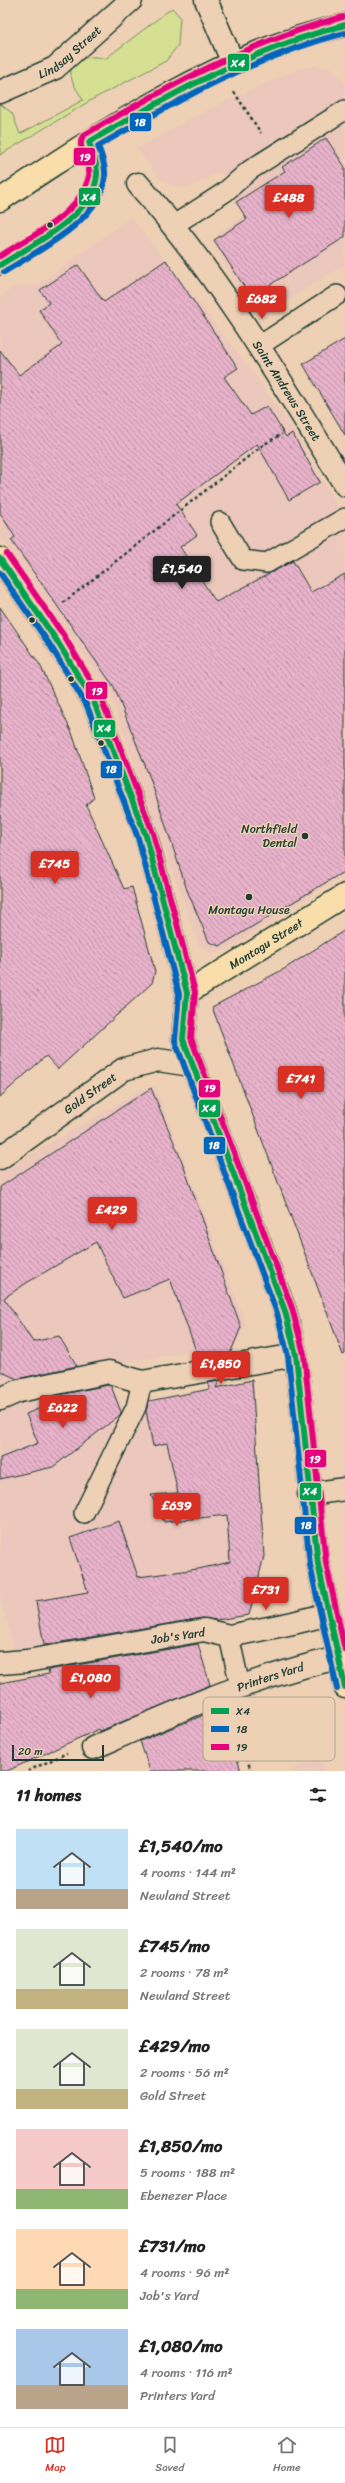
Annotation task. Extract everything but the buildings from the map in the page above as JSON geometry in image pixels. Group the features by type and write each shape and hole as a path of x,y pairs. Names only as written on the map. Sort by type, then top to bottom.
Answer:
{"main road":[{"path":"0,200 89,142 181,89 233,63 307,33 345,25"},
{"path":"0,559 42,619 94,702 146,836 187,993 183,1039 191,1065 285,1311 296,1354 309,1494 318,1564 345,1687"},
{"name":"Montagu Street","path":"187,993 345,895"}],"street":[{"name":"Lindsay Street","path":"0,92 55,68 131,0"},
{"path":"206,0 233,63"},
{"name":"Saint Andrews Street","path":"138,184 174,225 259,346 345,485"},
{"name":"Gold Street","path":"0,1158 124,1069 158,1060 191,1065"},
{"path":"0,1399 19,1390 109,1372 142,1382 296,1354"},
{"path":"309,1494 345,1489"},
{"name":"Job's Yard","path":"0,1663 27,1661 204,1630 230,1636 293,1624 329,1614"},
{"name":"Printers Yard","path":"214,1697 240,1686 304,1666 338,1658"},
{"name":"Printers Yard","path":"93,1748 203,1702"}],"lane":[{"path":"174,225 225,192 250,170 345,110"},
{"path":"0,265 78,213 89,198 98,176 89,142"},
{"path":"259,346 336,295"},
{"path":"220,522 243,560 267,563 345,518"},
{"path":"84,1513 136,1407 142,1382"},
{"path":"230,1636 240,1686"}],"path":[{"path":"237,97 275,154"},
{"path":"42,619 263,445 305,420"},
{"path":"28,1771 82,1747 93,1748"},
{"path":"248,1761 251,1771"}],"shaded area":[{"path":"316,66 331,68 345,83 345,264 259,319 219,254 217,242 218,234 245,214 221,172 187,188 174,186 161,179 137,149 188,120 228,100 301,68"},
{"path":"131,217 254,374 296,435 345,521 345,873 231,947 214,954 199,945 110,693 0,535 0,298 13,287 39,284"},
{"path":"156,1087 246,1325 236,1345 104,1365 122,1407 252,1380 264,1556 249,1615 14,1650 0,1596 0,1173 142,1089"},
{"path":"315,1761 322,1761 325,1771 290,1771"}],"green space":[{"path":"172,8 180,17 178,45 166,61 93,99 0,155 0,104 12,113 20,134 83,100 72,80 72,67 81,60 87,58 99,57 105,59"}],"transit line":[{"name":"19","path":"0,256 53,223 76,202 84,190 89,176 88,166 81,144 81,139 84,135 178,83 242,52 309,27 343,17"},
{"name":"X4","path":"0,265 59,228 85,204 93,190 97,175 96,162 89,142 213,74 277,47 345,25"},
{"name":"18","path":"4,272 66,233 93,207 101,192 105,176 104,164 98,146 158,112 218,81 280,54 345,33"},
{"name":"19","path":"7,554 64,636 101,698 153,833 195,992 191,1038 292,1308 304,1354 326,1563 345,1650"},
{"name":"X4","path":"0,559 57,641 94,702 146,836 187,993 183,1039 285,1311 296,1355 318,1564 345,1687"},
{"name":"18","path":"0,573 50,645 87,706 138,838 179,994 175,1041 277,1313 288,1356 310,1565 337,1689"}],"place":[{"name":"Northfield Dental","path":"305,836"},
{"name":"Montagu House","path":"249,897"}]}
